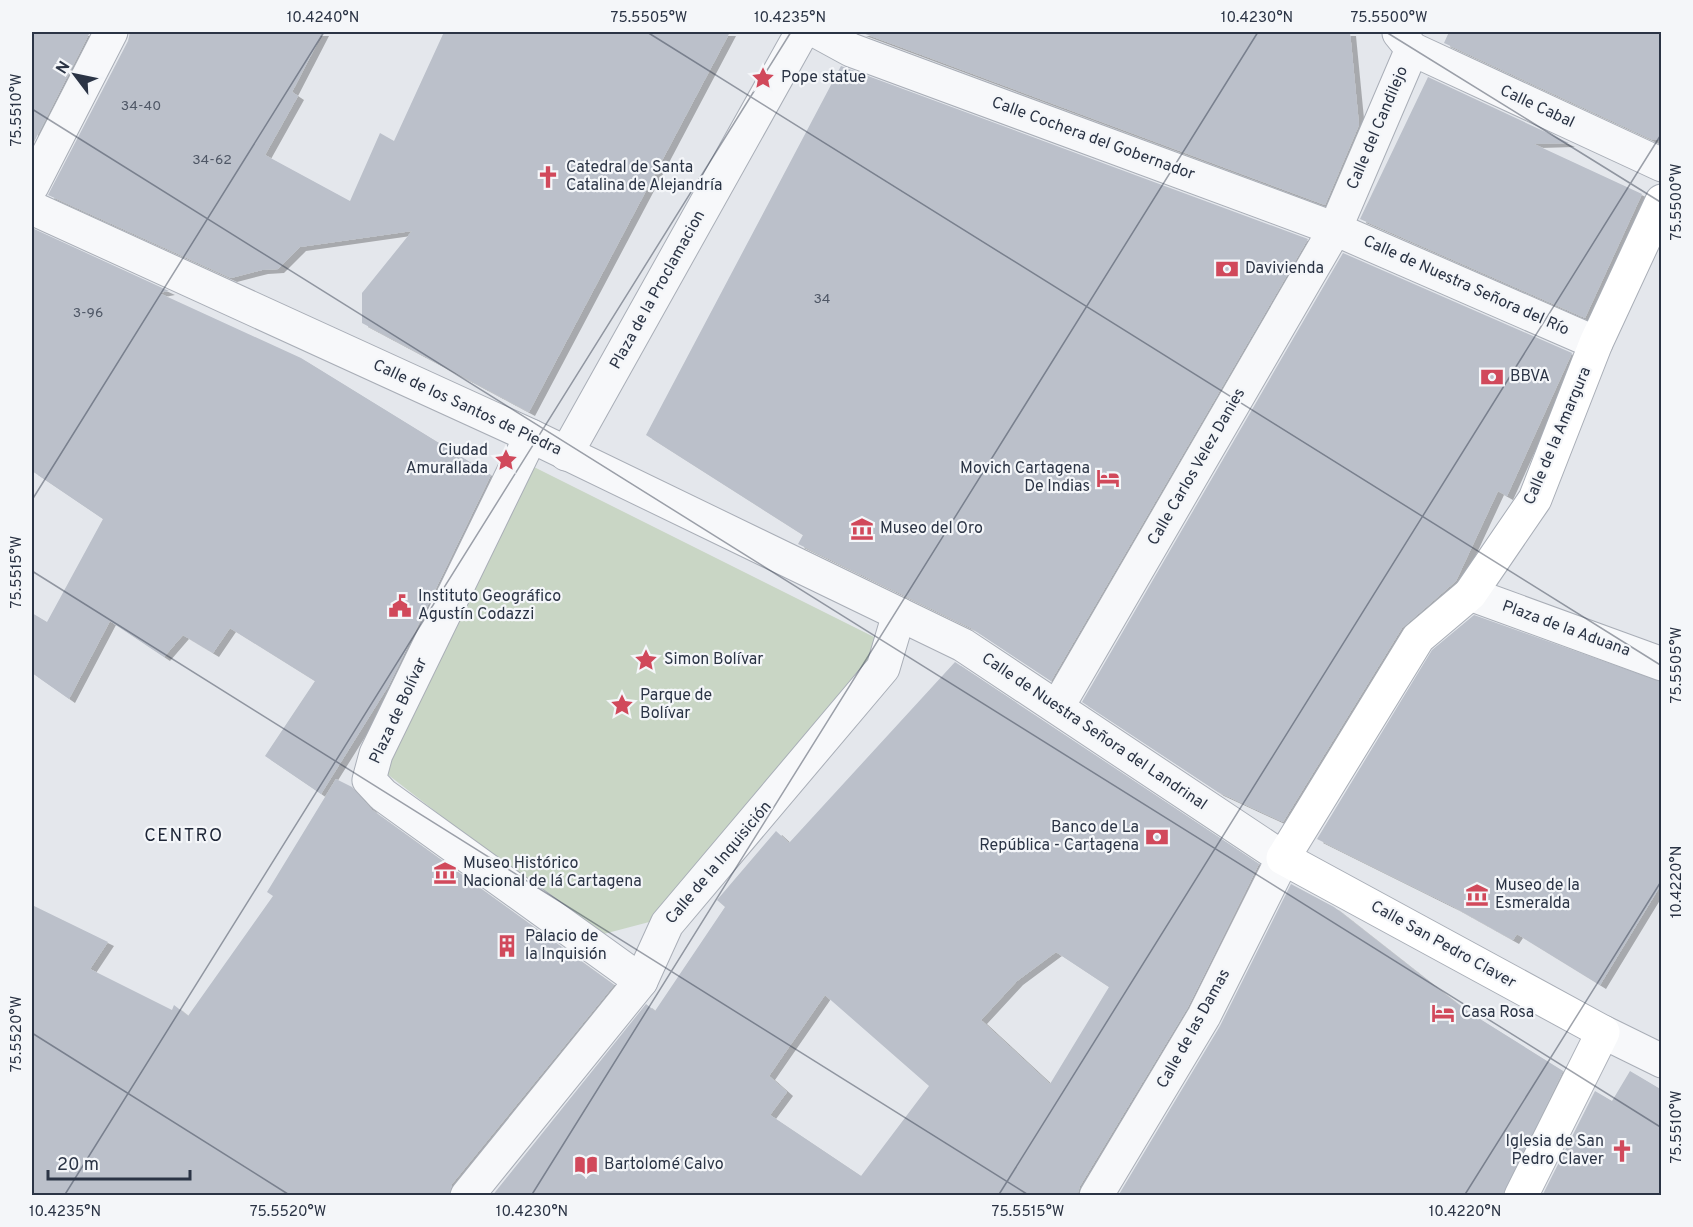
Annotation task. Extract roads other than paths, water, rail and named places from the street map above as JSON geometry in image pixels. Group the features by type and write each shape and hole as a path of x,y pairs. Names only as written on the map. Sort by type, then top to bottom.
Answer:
{"street":[{"path":"32,186 111,32"},
{"name":"Plaza de la Proclamacion","path":"566,454 802,32"},
{"name":"Calle Cochera del Gobernador","path":"818,32 856,41 1335,229"},
{"name":"Calle Cabal","path":"1405,40 1662,165"},
{"name":"Calle del Candilejo","path":"1335,229 1405,40"},
{"name":"Calle de la Amargura","path":"1283,858 1418,638 1470,594 1535,499 1596,343 1662,201"},
{"name":"Calle de los Santos de Piedra","path":"32,208 531,436 899,615"},
{"name":"Calle de Nuestra Señora del Río","path":"1335,229 1596,343"},
{"name":"Calle Carlos Velez Danies","path":"1058,706 1335,229"},
{"name":"Plaza de Bolívar","path":"531,436 376,754 369,780 383,795 641,981"},
{"name":"Plaza de la Aduana","path":"1470,594 1662,664"},
{"name":"Calle de Nuestra Señora del Landrinal","path":"899,615 963,645 1058,706 1283,858"},
{"name":"Calle de la Inquisición","path":"467,1196 641,981 667,924 883,668 899,615"},
{"name":"Calle San Pedro Claver","path":"1283,858 1603,1032"},
{"name":"Calle de las Damas","path":"1096,1196 1204,1016 1283,858"},
{"path":"1521,1196 1603,1032 1662,1061"}],"place":[{"name":"Pope statue","path":"763,78"},
{"name":"Catedral de Santa Catalina de Alejandría","path":"548,177"},
{"name":"Davivienda","path":"1227,269"},
{"name":"BBVA","path":"1492,377"},
{"name":"Ciudad Amurallada","path":"506,460"},
{"name":"Movich Cartagena De Indias","path":"1108,478"},
{"name":"Museo del Oro","path":"862,529"},
{"name":"Instituto Geográfico Agustín Codazzi","path":"400,606"},
{"name":"Simon Bolívar","path":"646,660"},
{"name":"Parque de Bolívar","path":"622,705"},
{"name":"Banco de La República - Cartagena","path":"1157,837"},
{"name":"Museo Histórico Nacional de lá Cartagena","path":"445,873"},
{"name":"Museo de la Esmeralda","path":"1477,895"},
{"name":"Palacio de la Inquisión","path":"507,946"},
{"name":"Casa Rosa","path":"1443,1013"},
{"name":"Iglesia de San Pedro Claver","path":"1622,1151"},
{"name":"Bartolomé Calvo","path":"586,1165"}],"district":[{"name":"CENTRO","path":"184,836"}]}
